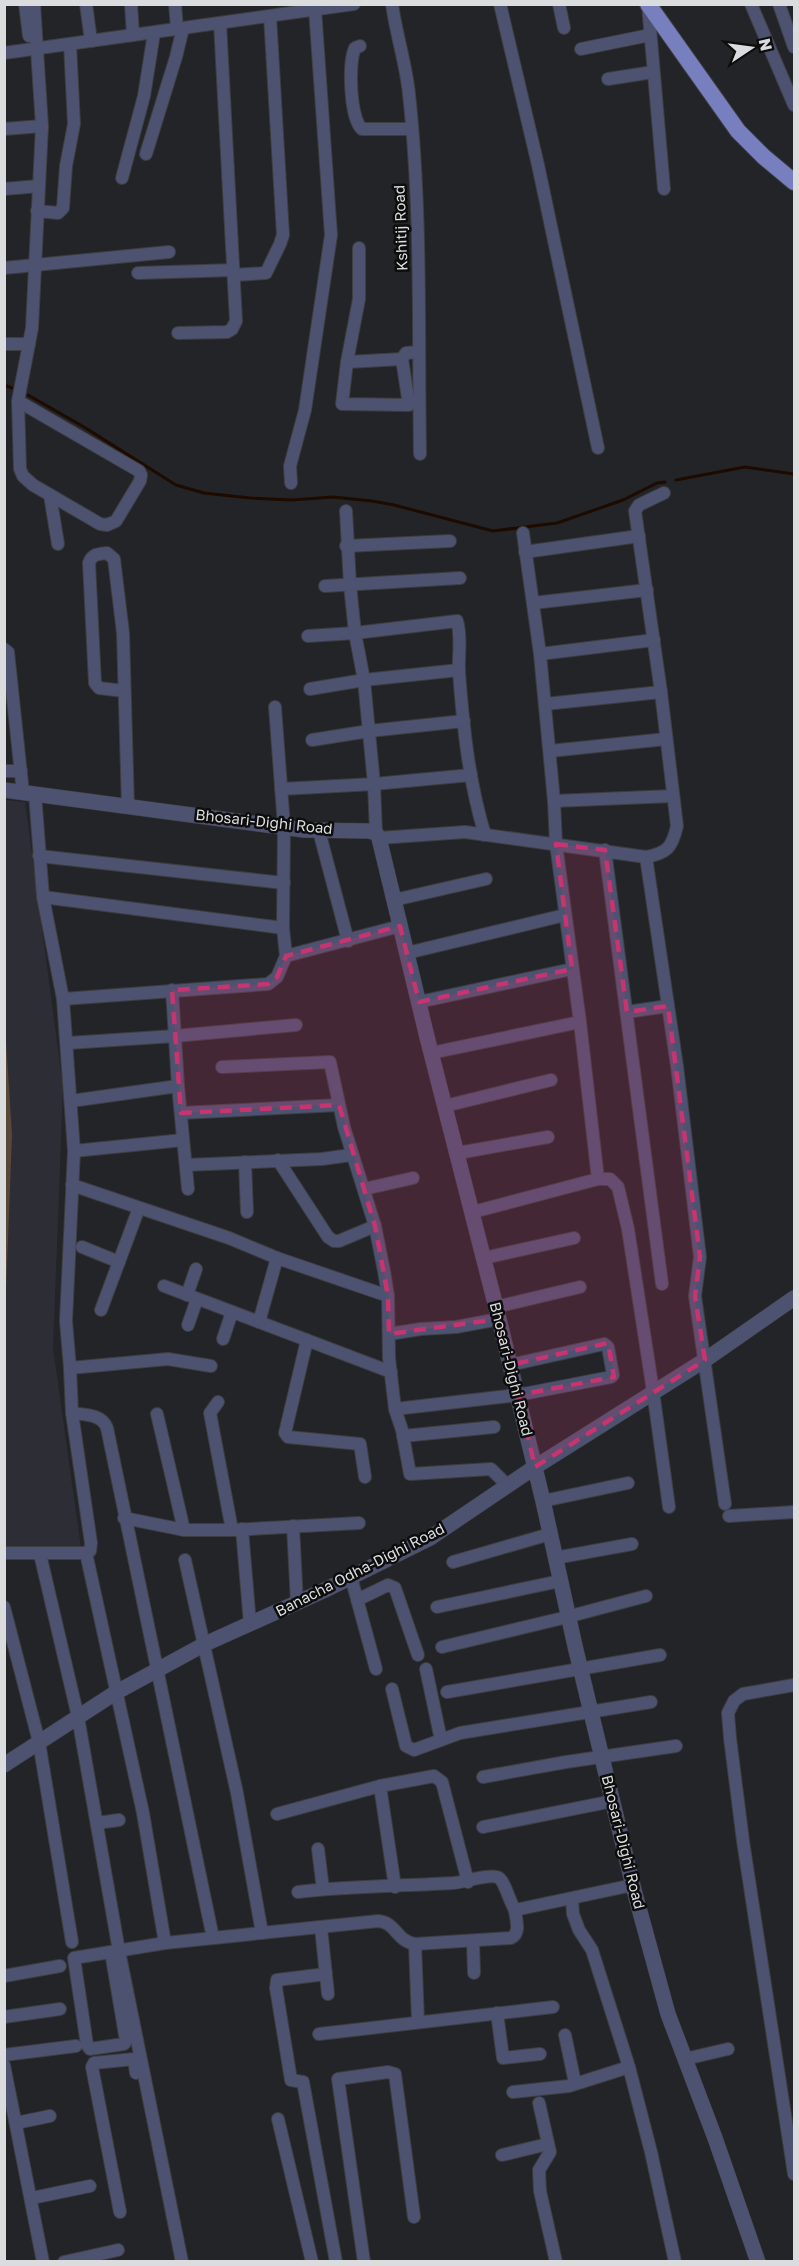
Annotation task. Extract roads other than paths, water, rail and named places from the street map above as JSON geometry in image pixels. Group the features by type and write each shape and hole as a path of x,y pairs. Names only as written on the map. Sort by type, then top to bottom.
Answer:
{"main road":[{"path":"648,4 738,131 764,157 792,177"}],"street":[{"path":"18,401 139,471 140,481 116,521 107,525 100,524 33,485 23,476 20,469 18,401 32,328 42,126 25,4"},
{"path":"33,49 34,4"},
{"path":"86,4 91,41"},
{"path":"131,4 133,35"},
{"path":"146,154 176,57 180,29 175,4"},
{"path":"4,53 270,16 294,8 315,9 354,4"},
{"name":"Kshitij Road","path":"392,4 409,92 412,129 417,213 420,454"},
{"path":"500,4 538,165 598,448"},
{"path":"559,4 564,28"},
{"path":"648,4 664,189"},
{"path":"751,4 795,105"},
{"path":"779,4 795,47"},
{"path":"291,483 290,466 305,410 332,235 315,9"},
{"path":"138,273 266,273 283,235 270,16"},
{"path":"178,333 227,332 232,329 236,321 220,23"},
{"path":"122,178 144,96 154,33"},
{"path":"581,49 650,35"},
{"path":"37,211 58,213 63,208 66,166 74,124 70,44"},
{"path":"360,46 355,48 352,54 351,84 355,120 358,127 362,129 412,129"},
{"path":"608,79 653,72"},
{"path":"4,129 42,126"},
{"path":"4,189 39,186"},
{"path":"359,248 359,299 342,404 409,405 402,359 406,353 418,352"},
{"path":"4,268 169,252"},
{"path":"4,344 29,344"},
{"path":"347,362 402,359"},
{"path":"346,511 346,546 355,633 364,680 377,835 465,832 646,857 661,854 669,848 677,826 636,508 664,492"},
{"path":"50,495 58,544"},
{"path":"523,533 540,654 550,751 556,844 598,1179"},
{"path":"525,552 639,536"},
{"path":"346,546 450,541"},
{"path":"124,691 99,688 95,683 88,563 95,555 107,553 114,559 123,633 128,807"},
{"path":"325,586 460,578"},
{"path":"533,603 647,590"},
{"path":"308,636 457,621 459,670 471,775 485,835"},
{"path":"540,654 654,640"},
{"path":"4,649 8,652 21,771 29,793 43,897 63,999 68,1043 74,1151 66,1321 72,1413 91,1543 90,1551 86,1553 4,1553"},
{"path":"310,689 364,680 459,670"},
{"path":"545,704 661,692"},
{"path":"63,999 268,984 278,977 285,956 284,826 275,706"},
{"path":"312,740 369,731 464,721"},
{"path":"550,751 666,739"},
{"path":"4,771 21,771"},
{"path":"282,789 374,784 471,775"},
{"name":"Bhosari-Dighi Road","path":"4,790 319,831 377,835 518,1395 580,1669 633,1885 668,2014 758,2262"},
{"path":"554,801 673,796"},
{"path":"319,831 348,941"},
{"path":"605,850 662,1284"},
{"path":"39,856 284,883"},
{"path":"646,857 668,1006 700,1257 695,1296 727,1510 795,1512"},
{"path":"394,900 486,879"},
{"path":"43,897 283,928"},
{"path":"407,953 565,915"},
{"path":"285,956 400,926"},
{"path":"419,1002 572,969"},
{"path":"172,990 188,1189"},
{"path":"627,1012 668,1006"},
{"path":"431,1053 580,1022"},
{"path":"68,1043 175,1036 296,1024"},
{"path":"222,1067 330,1062 351,1155 375,1226 388,1296 395,1409 410,1474 491,1469 507,1485"},
{"path":"445,1106 551,1080"},
{"path":"71,1101 178,1086"},
{"path":"181,1113 339,1105"},
{"path":"458,1154 548,1137"},
{"path":"74,1151 183,1140"},
{"path":"186,1165 322,1159 351,1155"},
{"path":"278,1160 328,1237 333,1241 339,1241 375,1226"},
{"path":"245,1162 247,1212"},
{"path":"364,1189 413,1178"},
{"path":"473,1212 598,1179 610,1179 618,1187 628,1229 669,1507"},
{"path":"72,1185 229,1238 277,1258 388,1296"},
{"path":"101,1310 139,1208"},
{"path":"484,1258 574,1238"},
{"path":"82,1247 119,1262"},
{"path":"259,1322 277,1258"},
{"path":"188,1325 196,1269"},
{"path":"164,1286 391,1372"},
{"path":"389,1334 456,1327 580,1287"},
{"name":"Banacha Odha-Dighi Road","path":"4,1765 116,1693 205,1644 430,1538 507,1485 705,1360 795,1298"},
{"path":"223,1339 232,1312"},
{"path":"307,1340 285,1433 288,1437 360,1444 365,1477"},
{"path":"395,1409 518,1395 611,1377 613,1372 608,1347 604,1344 510,1365"},
{"path":"70,1368 168,1359 211,1366"},
{"path":"218,1402 210,1413 237,1530 250,1624"},
{"path":"72,1413 99,1417 105,1421 213,1938"},
{"path":"157,1414 184,1530"},
{"path":"403,1436 494,1427"},
{"path":"543,1501 628,1483"},
{"path":"124,1518 184,1530 237,1530 359,1523"},
{"path":"293,1526 297,1602"},
{"path":"453,1562 550,1534"},
{"path":"555,1558 632,1544"},
{"path":"86,1553 142,1813 165,1943"},
{"path":"40,1554 78,1717 97,1823 115,1952 126,2041 124,2044 90,2049 87,2045 74,1958 115,1952 165,1943 385,1921 402,1940 415,1944 511,1938 518,1931 515,1910 498,1876 468,1882 298,1892"},
{"path":"185,1560 237,1793 262,1934"},
{"path":"351,1577 376,1670"},
{"path":"437,1607 560,1581"},
{"path":"357,1600 388,1585 395,1588 418,1655"},
{"path":"442,1647 646,1596"},
{"path":"4,1607 39,1742 72,1942"},
{"path":"447,1692 660,1655"},
{"path":"426,1669 441,1740"},
{"path":"795,1685 743,1694 734,1701 728,1713 729,1738 743,1841 795,2174"},
{"path":"392,1689 406,1746 414,1749 460,1733 651,1702"},
{"path":"483,1777 602,1756 676,1746"},
{"path":"277,1814 380,1786 434,1776 442,1782 468,1882"},
{"path":"380,1786 395,1887"},
{"path":"483,1827 613,1801"},
{"path":"97,1823 119,1820"},
{"path":"318,1849 323,1889"},
{"path":"515,1910 633,1885"},
{"path":"572,1899 573,1914 579,1930 592,1950 629,2067 651,2152 675,2262"},
{"path":"321,1928 328,1994"},
{"path":"473,1941 474,1973"},
{"path":"415,1944 418,2021"},
{"path":"115,1952 182,2262"},
{"path":"4,1976 60,1966"},
{"path":"326,1974 277,1980 276,1988 291,2080 303,2082 336,2262"},
{"path":"319,2034 553,2007"},
{"path":"4,2018 60,2009"},
{"path":"497,2013 503,2058 540,2054"},
{"path":"565,2036 575,2083"},
{"path":"4,2055 76,2046"},
{"path":"685,2059 728,2049"},
{"path":"120,2212 92,2067 94,2063 134,2059 139,2093 145,2105 149,2105"},
{"path":"4,2065 43,2262"},
{"path":"513,2092 569,2086 629,2067"},
{"path":"364,2262 338,2079 388,2072 395,2074 414,2217"},
{"path":"539,2103 550,2152 539,2170 540,2181 556,2262"},
{"path":"16,2123 50,2116"},
{"path":"278,2119 312,2262"},
{"path":"502,2155 548,2144"},
{"path":"32,2202 91,2189"},
{"path":"64,2262 118,2250"}],"waterway":[{"path":"4,385 12,388"},
{"path":"28,395 176,485 204,493 250,498 292,500 333,497 372,501 493,531 557,523 623,500 657,483 665,482"},
{"path":"676,480 745,467 794,474"}]}
